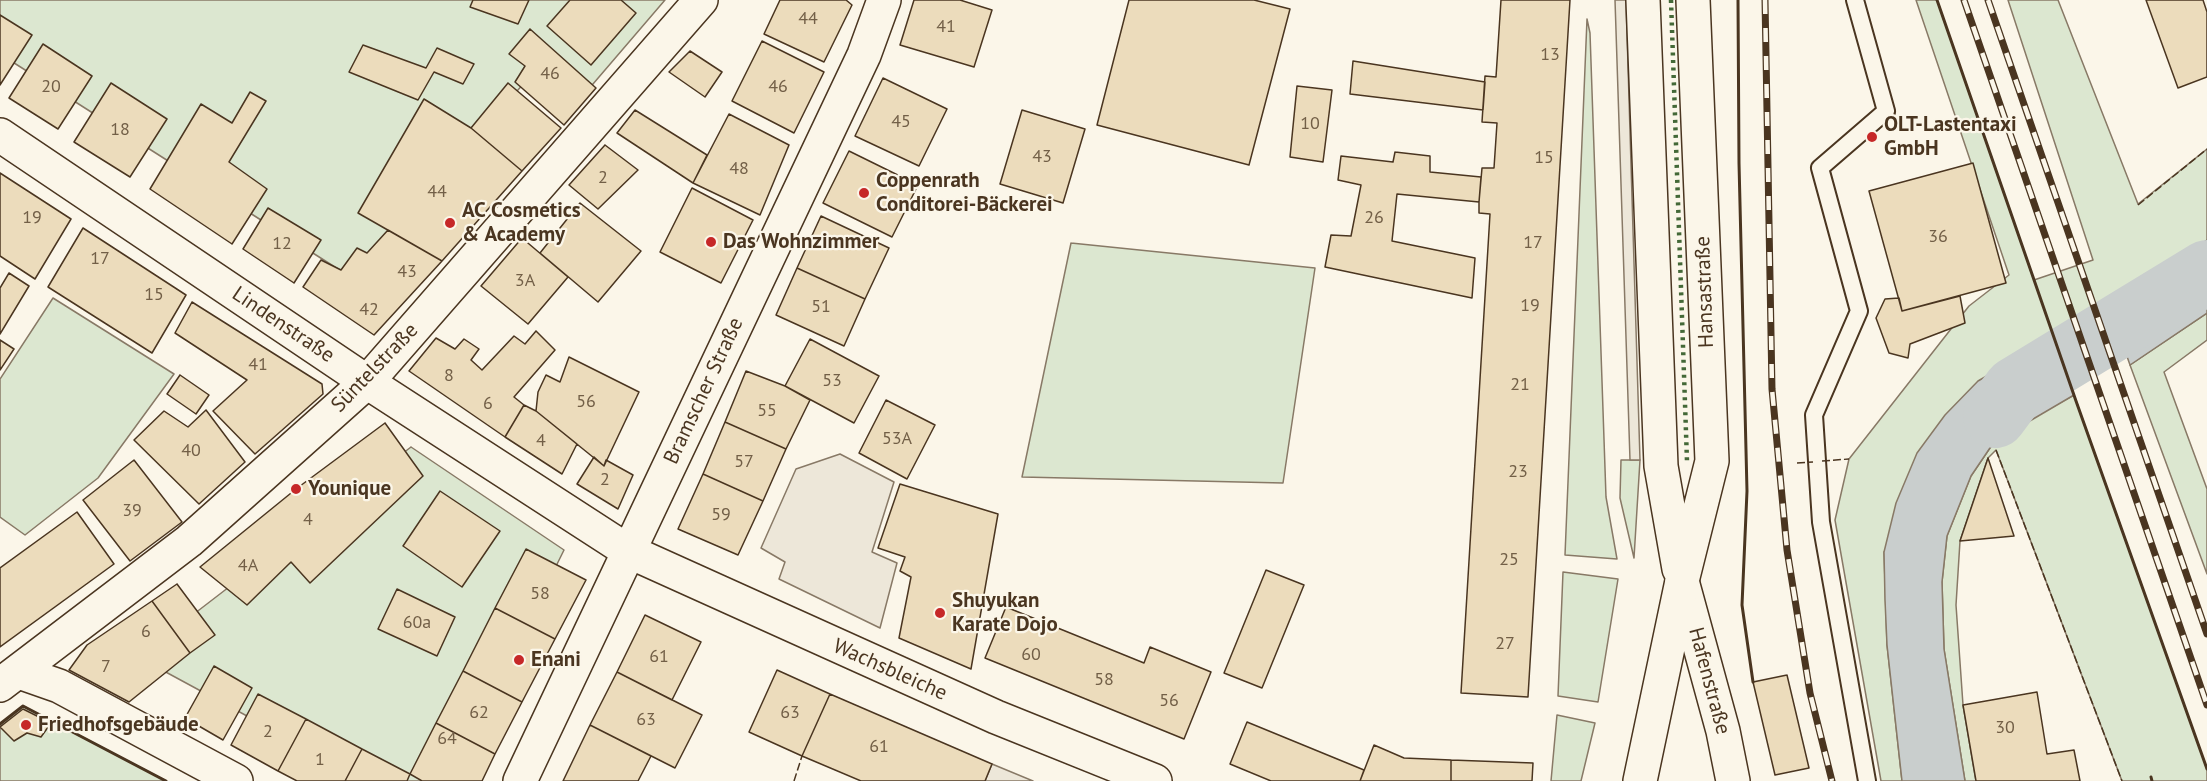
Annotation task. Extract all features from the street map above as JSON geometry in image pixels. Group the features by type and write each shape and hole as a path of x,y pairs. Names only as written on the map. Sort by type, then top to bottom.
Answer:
{"street":[{"name":"Süntelstraße","path":"9,679 189,541 367,382 701,0"},
{"name":"Bramscher Straße","path":"520,781 864,55 884,0"},
{"name":"Hansastraße","path":"1642,0 1661,466 1682,581"},
{"name":"Hansastraße","path":"1640,781 1682,581 1712,461 1693,0"},
{"name":"Lindenstraße","path":"0,135 367,382 628,551"},
{"name":"Wachsbleiche","path":"628,551 986,712 1155,781"},
{"name":"Hafenstraße","path":"1682,581 1723,731 1733,781"},
{"path":"9,679 59,686 236,781"}],"lane":[{"path":"1855,0 1886,111 1820,168 1859,311 1814,415 1821,522 1867,781"}],"green space":[{"path":"0,0 665,0 587,91 547,58 349,276 0,54"},
{"path":"1916,0 1937,0 2034,280 2093,260 2008,0 2058,0 2138,204 2207,149 2207,240 2110,308 2033,349 2025,422 2074,395 2207,769 2207,781 2122,781 1996,450 1988,458 1960,541 1956,605 1963,705 1976,781 1965,781 1944,649 1942,582 1947,536 1971,476 1994,442 1884,552 1887,645 1902,781 1881,781 1835,520 1849,459 1969,306 2009,275"},
{"path":"1587,19 1590,33 1606,497 1617,559 1565,555"},
{"path":"1071,243 1315,268 1283,483 1022,477"},
{"path":"53,298 174,374 98,478 25,535 0,517 0,379"},
{"path":"2207,313 2207,340 2164,372 2207,489 2207,574 2130,365"},
{"path":"411,447 564,550 450,781 367,781 138,657"},
{"path":"1621,460 1640,460 1634,558 1620,498"},
{"path":"1563,572 1618,579 1598,702 1558,696"},
{"path":"23,706 166,781 0,781 0,724"},
{"path":"1557,715 1595,723 1581,781 1551,781"}],"shaded area":[{"path":"1615,0 1626,0 1640,460 1630,460"},
{"path":"2207,240 2207,313 2130,365 2110,308"},
{"path":"2054,337 2074,395 1994,442 1971,476 1947,536 1942,582 1944,649 1965,781 1902,781 1887,645 1885,600 1884,552 1896,503 1917,453 1945,415 1978,381"},
{"path":"840,454 894,482 872,552 897,563 880,628 779,579 785,562 761,548 796,469"},
{"path":"992,764 1033,781 985,781"}],"building":[{"path":"473,0 529,0 518,24 470,7"},
{"path":"570,0 621,0 636,13 591,65 547,26"},
{"path":"780,0 846,0 852,5 824,62 764,34"},
{"path":"914,0 960,0 992,10 974,67 900,45"},
{"path":"1129,0 1254,0 1290,9 1249,165 1097,125"},
{"path":"1501,0 1570,0 1528,697 1461,693 1490,214 1479,213 1479,202 1482,168 1494,168 1497,123 1482,122 1485,76 1496,77"},
{"path":"2146,0 2203,0 2207,12 2207,77 2178,88"},
{"path":"0,15 32,35 0,85"},
{"path":"530,29 596,88 564,125 515,82 525,66 509,54"},
{"path":"762,41 824,72 794,133 732,101"},
{"path":"43,44 92,76 58,129 9,98"},
{"path":"363,45 426,68 437,48 474,64 463,84 434,72 418,100 349,72"},
{"path":"690,51 722,72 705,97 669,72"},
{"path":"1353,61 1485,82 1483,110 1350,94"},
{"path":"883,78 947,109 919,166 855,136"},
{"path":"111,83 167,119 130,177 74,142"},
{"path":"508,83 561,128 522,171 471,128"},
{"path":"1297,86 1332,90 1323,162 1290,157"},
{"path":"250,92 266,101 229,162 267,189 232,244 150,189 201,104 232,123"},
{"path":"424,99 471,128 522,171 442,261 358,213"},
{"path":"635,110 707,155 693,183 617,133"},
{"path":"1022,110 1085,129 1063,203 1000,184"},
{"path":"729,114 789,145 760,215 693,183"},
{"path":"605,145 638,170 598,209 569,185"},
{"path":"849,151 918,185 892,237 823,203"},
{"path":"1395,152 1430,156 1430,172 1481,177 1479,202 1397,194 1392,241 1475,258 1472,298 1325,267 1331,235 1351,236 1361,185 1338,180 1341,156 1393,162"},
{"path":"1973,163 2006,283 1902,311 1869,191"},
{"path":"0,173 71,219 35,279 0,256"},
{"path":"692,188 753,220 721,283 660,252"},
{"path":"580,203 641,251 598,302 540,253"},
{"path":"268,208 321,240 294,283 243,249"},
{"path":"821,216 889,248 865,299 797,268"},
{"path":"83,228 186,295 152,353 48,287"},
{"path":"388,230 442,261 374,335 303,287 321,260 341,270 357,248 367,253"},
{"path":"522,238 568,277 528,324 481,286"},
{"path":"797,268 865,299 844,346 776,315"},
{"path":"9,273 29,286 0,334 0,288"},
{"path":"1960,296 1965,323 1910,344 1908,358 1889,353 1876,318 1885,299 1899,298 1902,311"},
{"path":"192,302 322,384 323,394 255,454 213,411 247,380 175,333"},
{"path":"536,331 555,350 514,397 524,405 505,437 409,371 436,338 455,349 464,339 479,349 471,360 482,370 514,336 525,344"},
{"path":"810,339 879,376 854,423 785,386"},
{"path":"0,340 14,349 0,370"},
{"path":"569,357 639,392 604,466 536,411 538,392 546,375 560,382"},
{"path":"746,371 785,386 810,400 786,449 725,422"},
{"path":"180,375 209,395 196,414 167,394"},
{"path":"886,400 935,425 907,479 859,453"},
{"path":"524,405 536,411 577,444 562,474 505,437"},
{"path":"206,410 245,462 199,504 134,440 164,411 188,427"},
{"path":"725,422 786,449 763,501 703,474"},
{"path":"385,423 423,476 310,583 291,562 247,605 200,567 296,489"},
{"path":"594,457 604,466 606,460 633,475 618,509 577,484"},
{"path":"1988,458 2014,536 1960,541"},
{"path":"134,460 182,522 130,561 83,500"},
{"path":"703,474 763,501 738,555 678,529"},
{"path":"900,484 998,514 971,669 899,638 911,577 900,571 905,557 878,548"},
{"path":"440,491 500,531 462,587 403,546"},
{"path":"77,512 114,564 0,647 0,568"},
{"path":"526,549 586,580 555,639 495,608"},
{"path":"1266,570 1304,585 1262,688 1224,673"},
{"path":"177,584 215,635 190,653 152,601"},
{"path":"397,589 455,617 437,656 378,629"},
{"path":"152,601 190,653 129,702 69,670 87,645"},
{"path":"1006,607 1144,663 1150,647 1211,672 1184,739 985,658"},
{"path":"495,608 555,639 522,702 463,671"},
{"path":"645,615 701,642 672,700 617,672"},
{"path":"214,666 252,688 223,740 185,718"},
{"path":"777,670 830,694 802,756 749,732"},
{"path":"463,671 522,702 495,754 436,723"},
{"path":"617,672 702,715 675,768 590,725"},
{"path":"1787,675 1809,768 1775,775 1753,682"},
{"path":"2037,692 2047,754 2074,750 2080,781 1976,781 1963,705"},
{"path":"258,694 306,719 278,771 231,745"},
{"path":"830,694 992,764 985,781 861,781 802,756"},
{"name":"Friedhofsgebäude","path":"23,709 51,723 41,737 27,733 14,741 0,727"},
{"path":"306,719 362,749 345,781 297,781 278,771"},
{"path":"1247,722 1364,770 1360,781 1271,781 1230,764"},
{"path":"436,723 495,754 482,781 422,781 410,774"},
{"path":"590,725 651,756 638,781 563,781"},
{"path":"1374,745 1404,758 1451,760 1451,781 1360,781"},
{"path":"362,749 410,774 407,781 345,781"},
{"path":"1451,760 1533,763 1532,781 1451,781"}],"waterway":[{"path":"1995,416 2015,389 2207,272"}],"railway":[{"path":"1765,0 1772,389 1787,550 1810,693 1832,781"},
{"path":"1964,0 2207,705"},
{"path":"1988,0 2207,634"}],"hedge":[{"path":"1671,0 1687,461"}],"fence":[{"path":"2138,205 2207,149"},
{"path":"1996,450 2122,781"},
{"path":"1822,461 1849,459"},
{"path":"1797,463 1813,462"},
{"path":"794,781 802,756"}],"wall":[{"path":"1738,0 1739,163 1747,491 1742,605 1753,682"},
{"path":"1937,0 2207,769"},
{"path":"0,724 23,706 166,781"},
{"path":"2151,777 2152,781"}],"place":[{"name":"OLT-Lastentaxi GmbH","path":"1872,137"},
{"name":"Coppenrath Conditorei-Bäckerei","path":"864,193"},
{"name":"AC Cosmetics & Academy","path":"450,223"},
{"name":"Das Wohnzimmer","path":"711,242"},
{"name":"Younique","path":"296,489"},
{"name":"Shuyukan Karate Dojo","path":"940,613"},
{"name":"Enani","path":"519,660"},
{"name":"Friedhofsgebäude","path":"26,725"}]}
